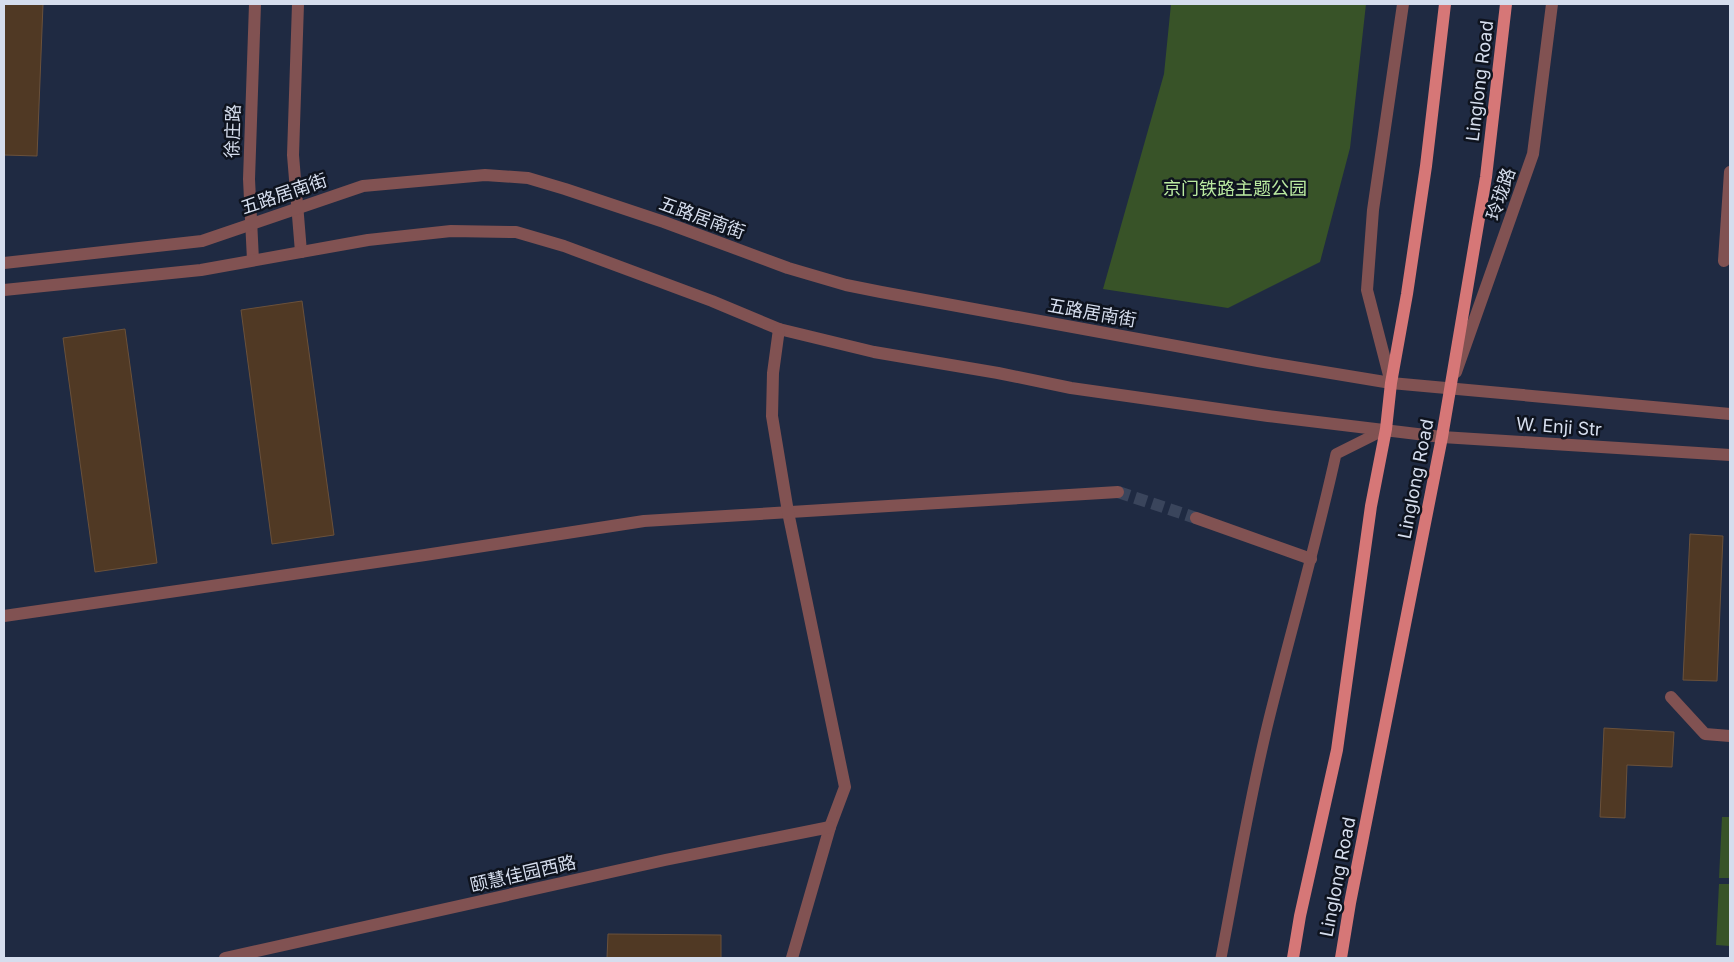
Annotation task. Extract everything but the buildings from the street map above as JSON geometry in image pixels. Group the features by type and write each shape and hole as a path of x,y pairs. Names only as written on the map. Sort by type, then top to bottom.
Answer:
{"main road":[{"name":"Linglong Road","path":"1293,958 1300,916 1337,750 1371,506 1386,430 1391,383 1407,294 1426,166 1445,4"},
{"name":"Linglong Road","path":"1341,958 1442,437 1486,177 1506,4"}],"street":[{"name":"徐庄路","path":"253,260 249,179 254,4"},
{"path":"298,4 293,154 301,252"},
{"path":"1391,383 1367,290 1373,210 1404,4"},
{"name":"玲珑路","path":"1450,389 1533,154 1552,4"},
{"path":"1724,261 1730,172"},
{"name":"五路居南街","path":"4,263 202,241 363,186 485,175 528,178 664,222 788,268 846,285 1258,361 1391,383"},
{"path":"4,290 201,270 368,240 451,231 516,232 564,246 712,301 779,329 874,352 998,373 1072,388 1268,416 1386,430"},
{"path":"779,329 772,416 788,512 845,787 830,828 792,958"},
{"name":"W. Enji Str","path":"1391,383 1730,414"},
{"name":"W. Enji Str","path":"1386,430 1442,437 1730,455"},
{"path":"4,616 644,521 1118,492"},
{"path":"1196,518 1310,559"},
{"path":"1671,697 1705,734 1730,736"},
{"name":"颐慧佳园西路","path":"225,958 665,860 830,828"}],"lane":[{"path":"1221,958 1247,818 1267,725 1336,454 1386,430"}],"green space":[{"name":"京门铁路主题公园","path":"1171,4 1366,4 1350,148 1320,262 1228,308 1103,289 1164,74"},
{"path":"1722,817 1730,817 1730,878 1719,878"},
{"path":"1719,884 1730,884 1730,946 1716,945"}],"tunnel":[{"path":"1118,492 1196,518"}]}
